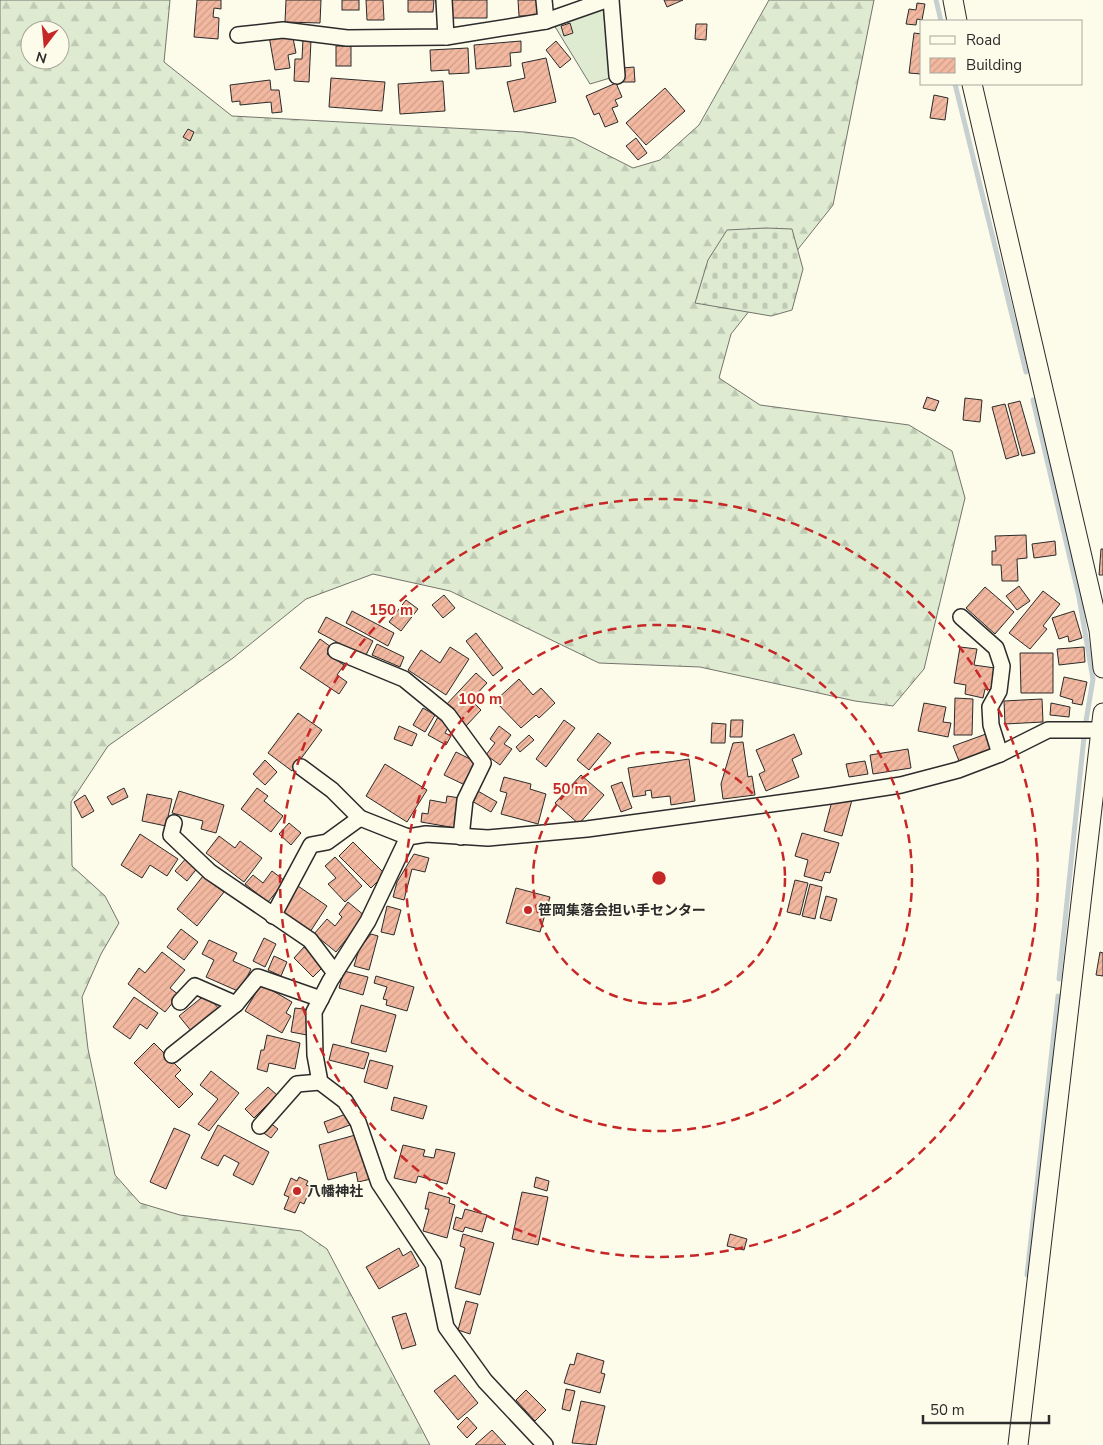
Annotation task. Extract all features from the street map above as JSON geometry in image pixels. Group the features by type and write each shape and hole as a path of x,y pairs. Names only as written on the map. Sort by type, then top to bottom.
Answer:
{"street":[{"path":"444,0 446,37"},
{"path":"544,0 546,21"},
{"path":"238,35 283,30 347,38 446,37 546,21 606,0"},
{"path":"611,0 617,76"},
{"path":"952,0 957,20"},
{"path":"972,85 1093,604 1103,668"},
{"path":"961,617 996,648 1002,666 998,691 990,707 991,725 1000,754"},
{"path":"336,651 404,678 448,715 483,763 465,800 461,837"},
{"path":"301,767 332,790 360,818 408,836 426,834 488,838 588,830 901,785 958,770 1000,754 1048,730 1101,721 1018,1445"},
{"path":"273,916 311,845 327,842 360,818"},
{"path":"174,823 171,835 210,872 310,940 335,973"},
{"path":"320,1082 315,1055 314,1012 335,973 368,921 408,836"},
{"path":"172,1055 236,1004 258,977 321,999"},
{"path":"180,1002 196,986 236,1004"},
{"path":"260,1126 297,1084 320,1082 345,1101 358,1122 380,1183 433,1264 446,1327 485,1380 545,1445"}],"green space":[{"path":"0,0 170,0 164,62 232,116 525,132 574,138 633,168 660,160 699,125 769,0 874,0 833,205 731,334 719,378 760,405 909,425 952,451 965,498 924,669 893,706 855,701 700,667 599,663 450,591 373,574 306,599 233,658 108,746 71,802 72,866 105,896 119,923 101,954 82,997 88,1049 115,1175 140,1203 180,1215 301,1231 327,1249 430,1445 0,1445"},
{"path":"603,5 610,78 590,84 554,25"},
{"path":"792,229 803,269 792,310 771,316 695,303 708,260 727,230"}],"building":[{"path":"197,0 221,0 221,9 214,8 213,17 219,18 218,39 194,37"},
{"path":"286,0 321,0 320,23 285,22"},
{"path":"342,0 359,0 359,10 342,10"},
{"path":"366,0 383,0 384,20 367,20"},
{"path":"408,0 434,0 433,12 408,12"},
{"path":"449,0 487,0 487,18 450,18"},
{"path":"518,0 538,0 539,16 519,16"},
{"path":"664,0 683,0 667,7"},
{"path":"917,3 925,4 922,20 917,19 916,25 906,24 909,9 916,10"},
{"path":"570,23 573,33 564,36 561,26"},
{"path":"696,24 707,24 706,40 695,39"},
{"path":"292,33 296,53 288,55 290,68 275,70 269,36"},
{"path":"914,33 920,34 920,74 909,73"},
{"path":"303,39 311,40 309,82 294,81 295,59 302,59"},
{"path":"521,41 521,52 510,53 511,66 476,69 474,45"},
{"path":"556,41 571,59 560,68 546,50"},
{"path":"336,46 351,46 351,66 336,66"},
{"path":"468,48 469,73 449,74 449,70 431,71 430,50"},
{"path":"546,58 556,102 514,112 507,82 525,78 522,63"},
{"path":"634,67 635,82 622,82 622,68"},
{"path":"331,78 385,82 382,111 329,107"},
{"path":"270,80 271,90 279,90 282,112 272,113 271,102 240,105 240,101 232,102 230,85"},
{"path":"443,81 445,111 400,114 398,84"},
{"path":"616,83 622,97 615,100 618,106 612,108 618,122 605,127 599,113 594,115 586,96"},
{"path":"665,88 685,111 646,145 626,123"},
{"path":"934,95 948,98 945,120 930,118"},
{"path":"188,129 194,132 190,141 183,137"},
{"path":"636,138 647,153 638,160 626,146"},
{"path":"927,397 939,401 935,411 923,408"},
{"path":"965,398 982,400 980,422 963,420"},
{"path":"1020,401 1035,453 1022,456 1008,404"},
{"path":"1005,404 1019,455 1006,459 992,407"},
{"path":"1026,535 1027,558 1017,559 1018,581 1002,581 1001,565 992,565 992,551 996,551 995,536"},
{"path":"1055,541 1056,555 1034,558 1032,544"},
{"path":"1101,549 1103,549 1103,575 1099,575"},
{"path":"1019,586 1030,601 1017,610 1006,596"},
{"path":"985,587 1014,612 995,634 966,608"},
{"path":"1043,591 1060,604 1043,626 1047,629 1030,649 1009,633"},
{"path":"444,595 455,608 443,618 432,605"},
{"path":"406,600 418,609 401,631 389,622"},
{"path":"352,611 394,633 388,646 346,623"},
{"path":"1074,611 1082,638 1069,642 1068,636 1059,639 1052,618"},
{"path":"326,617 373,641 365,657 318,632"},
{"path":"476,633 503,668 493,676 466,641"},
{"path":"320,639 331,647 327,654 344,665 337,675 347,682 339,694 300,668"},
{"path":"377,644 404,657 400,667 372,655"},
{"path":"450,647 469,659 446,695 408,670 421,650 440,663"},
{"path":"960,647 977,649 974,665 995,668 992,690 985,689 983,698 965,694 966,685 954,683"},
{"path":"1084,647 1085,662 1059,665 1057,649"},
{"path":"1020,653 1053,653 1053,693 1021,693"},
{"path":"476,673 487,683 471,700 481,710 466,726 445,706"},
{"path":"1064,677 1087,682 1082,705 1072,703 1073,700 1060,696"},
{"path":"519,679 533,695 541,688 555,703 539,718 536,715 521,728 495,701"},
{"path":"955,698 973,699 972,735 954,735"},
{"path":"1042,699 1043,722 1005,724 1004,701"},
{"path":"924,703 946,707 943,722 951,723 948,737 918,731"},
{"path":"1051,703 1070,707 1069,717 1050,715"},
{"path":"423,708 435,715 425,732 413,725"},
{"path":"298,713 322,730 292,771 268,753"},
{"path":"438,717 450,724 445,733 451,736 446,745 428,735"},
{"path":"564,720 575,728 546,767 536,759"},
{"path":"731,720 743,720 742,737 730,737"},
{"path":"712,723 726,724 725,743 711,743"},
{"path":"399,726 417,734 412,746 394,739"},
{"path":"499,726 511,735 504,744 512,749 500,765 486,755 495,743 490,739"},
{"path":"598,733 611,743 589,770 577,760"},
{"path":"794,734 802,754 792,759 799,777 766,791 759,774 765,771 756,750"},
{"path":"986,734 992,749 959,761 953,746"},
{"path":"529,735 534,740 520,752 516,747"},
{"path":"743,742 748,777 752,776 755,795 723,799 721,784 733,743"},
{"path":"908,749 911,768 873,774 870,755"},
{"path":"456,752 476,762 465,785 444,775"},
{"path":"689,759 695,801 671,805 670,796 652,798 651,790 645,791 646,795 633,797 628,768"},
{"path":"265,760 277,772 265,785 253,774"},
{"path":"865,761 868,774 849,777 846,764"},
{"path":"385,764 427,790 407,822 366,796"},
{"path":"581,775 604,795 579,824 555,803"},
{"path":"504,777 531,784 530,789 546,794 538,824 501,814 507,793 500,791"},
{"path":"622,782 632,808 621,812 611,786"},
{"path":"124,788 128,797 112,805 107,797"},
{"path":"257,788 268,796 264,801 283,816 271,832 241,809"},
{"path":"476,790 497,802 491,812 470,800"},
{"path":"179,791 224,805 216,833 201,829 203,821 172,813"},
{"path":"147,794 172,799 166,826 142,821"},
{"path":"85,795 94,811 82,818 74,802"},
{"path":"447,796 460,798 456,828 421,822 422,813 428,814 430,800 446,803"},
{"path":"852,800 842,836 824,831 832,801"},
{"path":"289,823 301,833 291,845 279,834"},
{"path":"802,833 839,843 830,873 825,872 822,881 804,876 808,860 795,856"},
{"path":"140,834 178,859 167,876 150,865 142,878 121,865"},
{"path":"219,836 235,848 240,841 262,858 244,882 206,853"},
{"path":"353,842 385,874 371,888 339,856"},
{"path":"414,854 429,858 425,872 412,869 404,900 393,897 397,882"},
{"path":"188,856 199,866 187,881 175,871"},
{"path":"335,857 362,886 345,902 328,884 336,878 325,866"},
{"path":"272,871 285,881 268,902 245,884 253,875 263,883"},
{"path":"203,876 224,892 197,926 177,909"},
{"path":"795,880 808,883 800,915 787,912"},
{"path":"810,884 822,887 815,919 802,916"},
{"path":"298,886 327,906 310,932 280,912"},
{"name":"笹岡集落会担い手センター","path":"516,888 550,897 540,932 506,923"},
{"path":"826,896 837,899 831,921 820,918"},
{"path":"348,902 365,916 336,952 314,934 327,919 335,926 342,917 339,914"},
{"path":"387,906 401,910 394,935 381,932"},
{"path":"181,929 198,942 184,960 167,947"},
{"path":"371,934 378,936 369,970 354,966 359,949"},
{"path":"264,938 276,944 265,967 253,961"},
{"path":"209,940 237,953 233,961 251,969 240,992 206,977 214,960 202,954"},
{"path":"304,947 324,966 313,977 294,958"},
{"path":"162,952 185,970 170,988 179,995 165,1012 128,984 139,968 145,973"},
{"path":"1100,952 1103,953 1103,976 1096,975"},
{"path":"274,956 287,962 281,976 268,970"},
{"path":"344,971 368,977 363,995 339,988"},
{"path":"376,976 414,987 407,1011 386,1005 387,1000 383,999 387,987 374,983"},
{"path":"261,984 292,1002 286,1013 291,1016 282,1033 245,1011"},
{"path":"206,994 219,1009 192,1032 179,1016"},
{"path":"134,997 158,1013 147,1029 140,1024 130,1039 113,1027"},
{"path":"361,1005 396,1015 386,1052 351,1043"},
{"path":"295,1008 311,1010 307,1035 291,1032"},
{"path":"267,1035 300,1043 295,1069 269,1063 267,1072 257,1069 261,1050 264,1050"},
{"path":"154,1043 181,1070 175,1076 193,1094 179,1108 134,1063"},
{"path":"333,1044 369,1053 364,1069 329,1060"},
{"path":"370,1060 393,1066 387,1089 364,1082"},
{"path":"211,1071 239,1093 209,1131 198,1124 218,1099 200,1085"},
{"path":"268,1087 277,1095 254,1118 245,1109"},
{"path":"394,1097 427,1106 423,1119 391,1110"},
{"path":"346,1114 350,1125 328,1133 324,1122"},
{"path":"269,1122 278,1129 271,1138 262,1132"},
{"path":"218,1125 269,1152 253,1185 233,1175 239,1163 224,1155 218,1166 201,1158"},
{"path":"174,1128 190,1135 166,1189 150,1182"},
{"path":"359,1134 371,1179 358,1182 356,1172 328,1180 319,1145"},
{"path":"403,1145 425,1150 423,1156 434,1158 436,1149 455,1153 447,1184 418,1176 416,1183 394,1178"},
{"name":"八幡神社","path":"299,1177 308,1181 306,1185 311,1187 304,1204 300,1202 295,1213 284,1209 289,1197 284,1195 291,1178 297,1181"},
{"path":"536,1177 549,1181 547,1191 534,1187"},
{"path":"429,1192 450,1198 449,1203 455,1205 447,1238 423,1231 429,1209 425,1209"},
{"path":"522,1192 548,1197 538,1245 512,1239"},
{"path":"465,1209 487,1215 482,1232 465,1227 463,1232 453,1229 456,1217 462,1219"},
{"path":"463,1234 494,1243 480,1295 455,1288 465,1248 460,1246"},
{"path":"730,1234 747,1239 744,1250 727,1246"},
{"path":"399,1248 403,1256 411,1251 419,1266 379,1289 366,1267"},
{"path":"466,1301 478,1304 470,1334 458,1330"},
{"path":"406,1313 416,1345 402,1349 392,1317"},
{"path":"577,1353 604,1361 601,1373 605,1374 600,1393 564,1383 570,1364 574,1365"},
{"path":"455,1375 478,1403 458,1420 434,1391"},
{"path":"566,1389 575,1391 570,1411 562,1409"},
{"path":"526,1390 546,1410 535,1421 516,1400"},
{"path":"581,1401 605,1406 596,1445 572,1443"},
{"path":"467,1417 477,1428 467,1438 457,1427"},
{"path":"492,1430 506,1445 475,1445"}],"waterway":[{"path":"936,0 941,20"},
{"path":"955,85 1026,372"},
{"path":"1033,400 1079,597 1093,679 1086,721"},
{"path":"1059,979 1084,737"},
{"path":"1027,1275 1058,996"}],"place":[{"name":"笹岡集落会担い手センター","path":"528,910"},
{"name":"八幡神社","path":"297,1191"}]}
